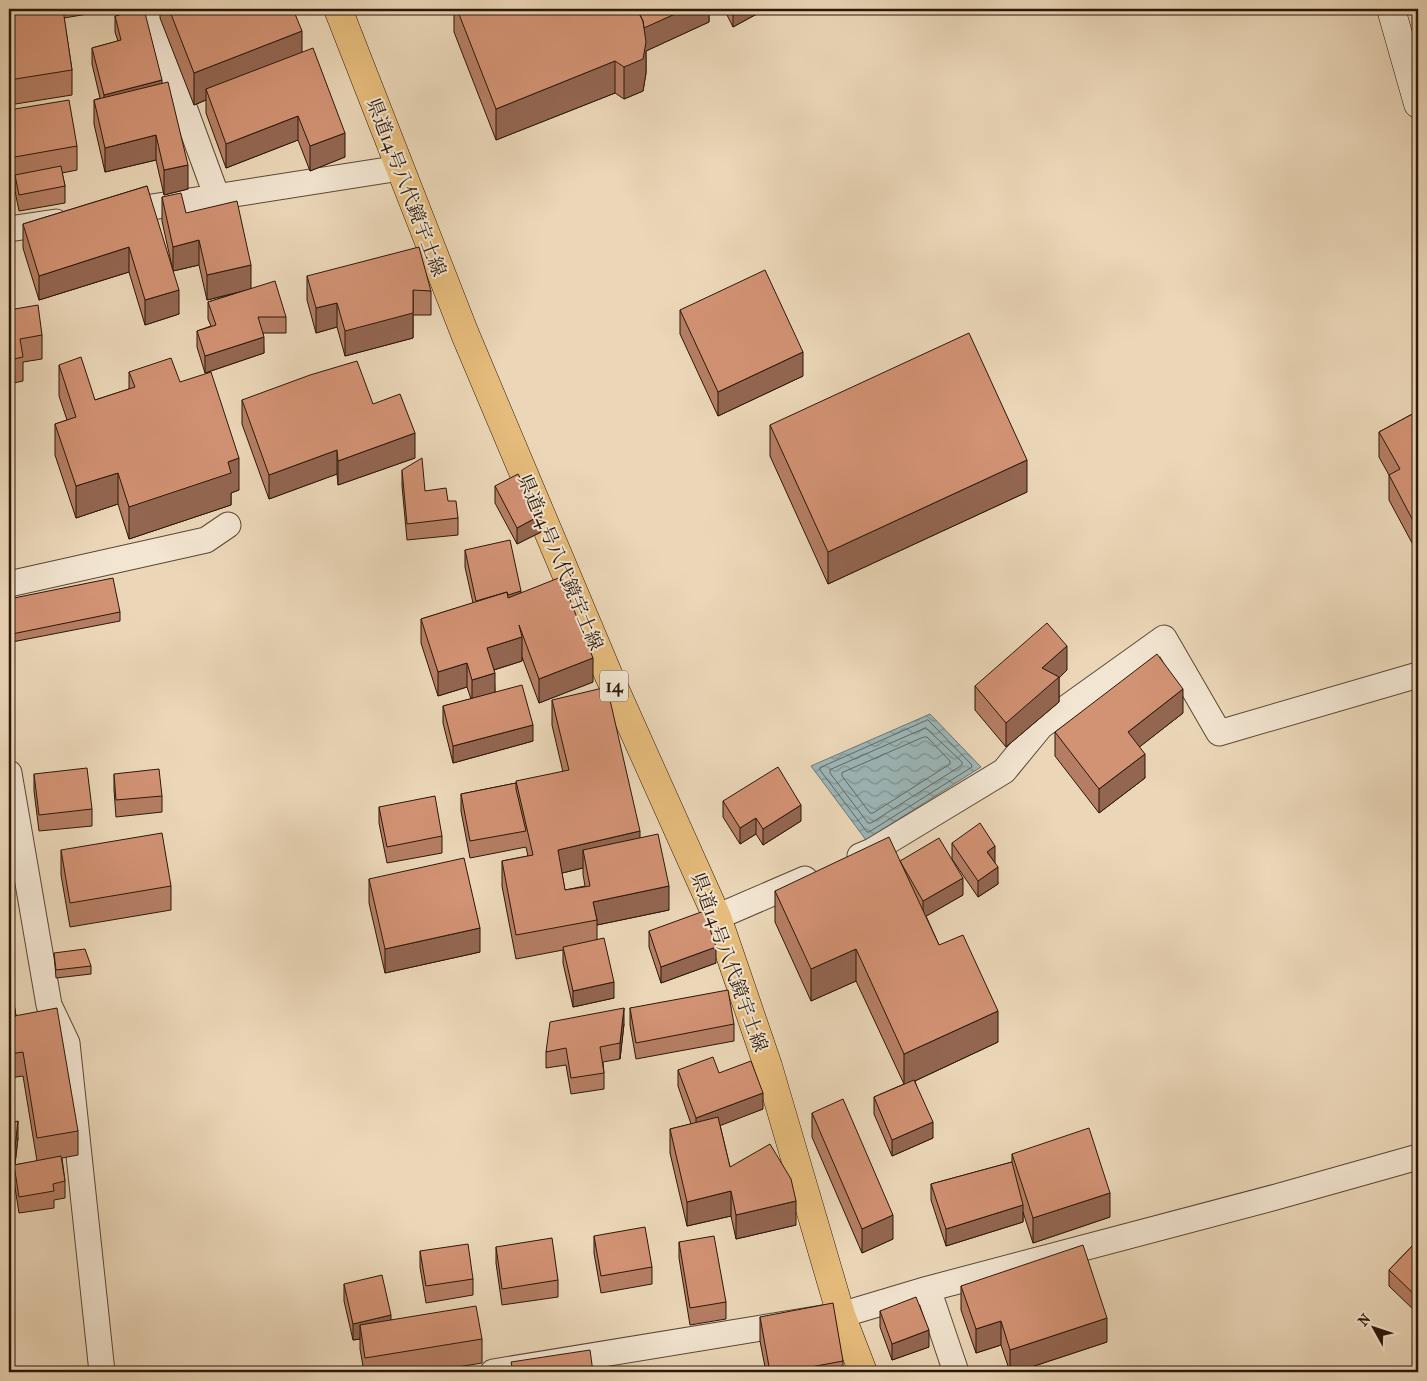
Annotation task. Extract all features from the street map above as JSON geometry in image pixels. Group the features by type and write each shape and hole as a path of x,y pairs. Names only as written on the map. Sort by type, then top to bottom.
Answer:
{"main road":[{"name":"県道14号八代鏡宇土線","path":"338,9 491,397 609,676 717,917 768,1066 841,1314 863,1372"}],"street":[{"path":"148,9 217,197"},
{"path":"1391,9 1418,104"},
{"path":"9,229 400,168"},
{"path":"9,584 206,540 228,525"},
{"path":"717,917 872,851 1004,771 1041,726 1164,638 1219,733 1418,674"},
{"path":"9,773 49,1006 67,1043 102,1372"},
{"path":"493,1372 841,1314 1418,1157"},
{"path":"928,1290 956,1372"}],"water":[{"path":"930,714 981,767 866,840 811,766"}],"building":[{"path":"9,9 63,9 72,70 9,80"},
{"path":"144,9 162,80 104,95 92,48 121,40 115,16"},
{"path":"169,9 293,9 302,31 194,73"},
{"path":"457,9 637,9 643,21 646,42 643,59 624,67 615,61 496,109"},
{"path":"637,9 686,9 644,28"},
{"path":"313,48 345,133 310,146 298,116 226,144 206,89"},
{"path":"168,82 188,165 164,170 156,135 105,148 94,100"},
{"path":"69,100 77,146 9,158 9,110"},
{"path":"61,166 65,186 19,195 15,175"},
{"path":"147,186 179,290 145,300 129,247 39,276 23,224"},
{"path":"181,193 186,213 237,201 251,265 207,275 199,240 173,247 162,197"},
{"path":"419,247 431,291 413,290 413,313 345,331 337,303 316,308 307,276"},
{"path":"765,270 803,352 718,392 680,310"},
{"path":"275,281 286,317 258,317 264,337 205,356 197,331 216,325 208,302"},
{"path":"38,305 42,335 20,339 23,357 9,360 9,310"},
{"path":"969,333 1027,460 828,552 770,425"},
{"path":"81,357 95,400 135,387 129,372 171,358 180,382 211,372 239,458 228,462 231,473 129,507 118,473 76,486 55,424 76,417 59,365"},
{"path":"357,361 373,404 400,394 415,433 338,461 337,450 269,475 242,400 310,375"},
{"path":"1418,411 1418,530 1389,475 1400,469 1379,432"},
{"path":"422,458 425,491 446,488 448,501 456,501 458,518 407,524 402,470"},
{"path":"518,474 541,515 517,528 495,486"},
{"path":"510,540 521,591 508,595 507,592 476,601 465,550"},
{"path":"561,577 593,658 539,679 519,625 522,637 487,648 495,673 472,680 467,663 438,672 421,619 507,592 508,598"},
{"path":"113,578 120,612 12,634 9,618 9,599"},
{"path":"1047,623 1067,646 1042,668 1059,677 1006,723 975,686"},
{"path":"1157,654 1183,689 1128,732 1145,754 1099,789 1055,732"},
{"path":"522,685 533,725 453,746 443,706"},
{"path":"607,687 640,831 558,850 565,890 590,886 583,850 658,834 669,886 593,902 597,920 516,935 502,861 533,855 516,781 569,770 552,700"},
{"path":"778,767 801,805 763,829 756,818 740,828 723,801"},
{"path":"87,768 92,809 39,815 34,774"},
{"path":"159,769 162,796 116,800 114,774"},
{"path":"516,783 526,831 470,841 461,794"},
{"path":"435,796 442,836 387,847 379,807"},
{"path":"980,823 995,846 987,852 998,867 978,881 952,843"},
{"path":"162,833 171,886 70,903 61,850"},
{"path":"889,837 939,945 963,935 998,1011 904,1054 856,949 811,969 775,891"},
{"path":"939,838 963,878 923,901 900,861"},
{"path":"464,858 480,928 385,949 369,879"},
{"path":"704,911 716,947 661,967 649,931"},
{"path":"604,938 614,982 573,991 563,947"},
{"path":"85,949 91,966 56,970 54,953"},
{"path":"9,973 16,1016 9,1017"},
{"path":"728,990 734,1024 636,1043 630,1008"},
{"path":"57,1008 78,1131 37,1138 23,1052 9,1054 9,1017"},
{"path":"624,1008 620,1043 600,1047 604,1073 571,1078 566,1048 546,1052 550,1022"},
{"path":"713,1057 719,1073 751,1061 763,1093 696,1118 678,1070"},
{"path":"914,1080 933,1122 892,1140 874,1097"},
{"path":"843,1099 893,1215 862,1229 812,1113"},
{"path":"718,1117 730,1167 770,1144 791,1179 796,1201 736,1215 731,1191 687,1202 670,1129"},
{"path":"18,1121 15,1147 9,1149 9,1123"},
{"path":"1089,1128 1110,1193 1033,1218 1012,1154"},
{"path":"61,1156 65,1181 53,1184 54,1191 19,1197 14,1165"},
{"path":"1012,1162 1023,1205 946,1229 931,1184"},
{"path":"645,1227 652,1267 601,1276 594,1236"},
{"path":"714,1236 726,1302 690,1308 679,1242"},
{"path":"552,1238 558,1280 502,1289 496,1247"},
{"path":"1418,1240 1418,1295 1417,1297 1389,1270"},
{"path":"468,1244 473,1279 426,1286 420,1251"},
{"path":"1083,1245 1107,1318 1010,1350 1001,1321 976,1329 961,1286"},
{"path":"382,1275 391,1315 353,1324 344,1284"},
{"path":"916,1297 929,1330 892,1344 880,1311"},
{"path":"833,1303 843,1361 784,1372 770,1372 760,1317"},
{"path":"476,1306 482,1339 365,1358 360,1325"},
{"path":"590,1350 593,1372 513,1372 511,1362"},
{"path":"477,1369 478,1372 463,1372"}]}
